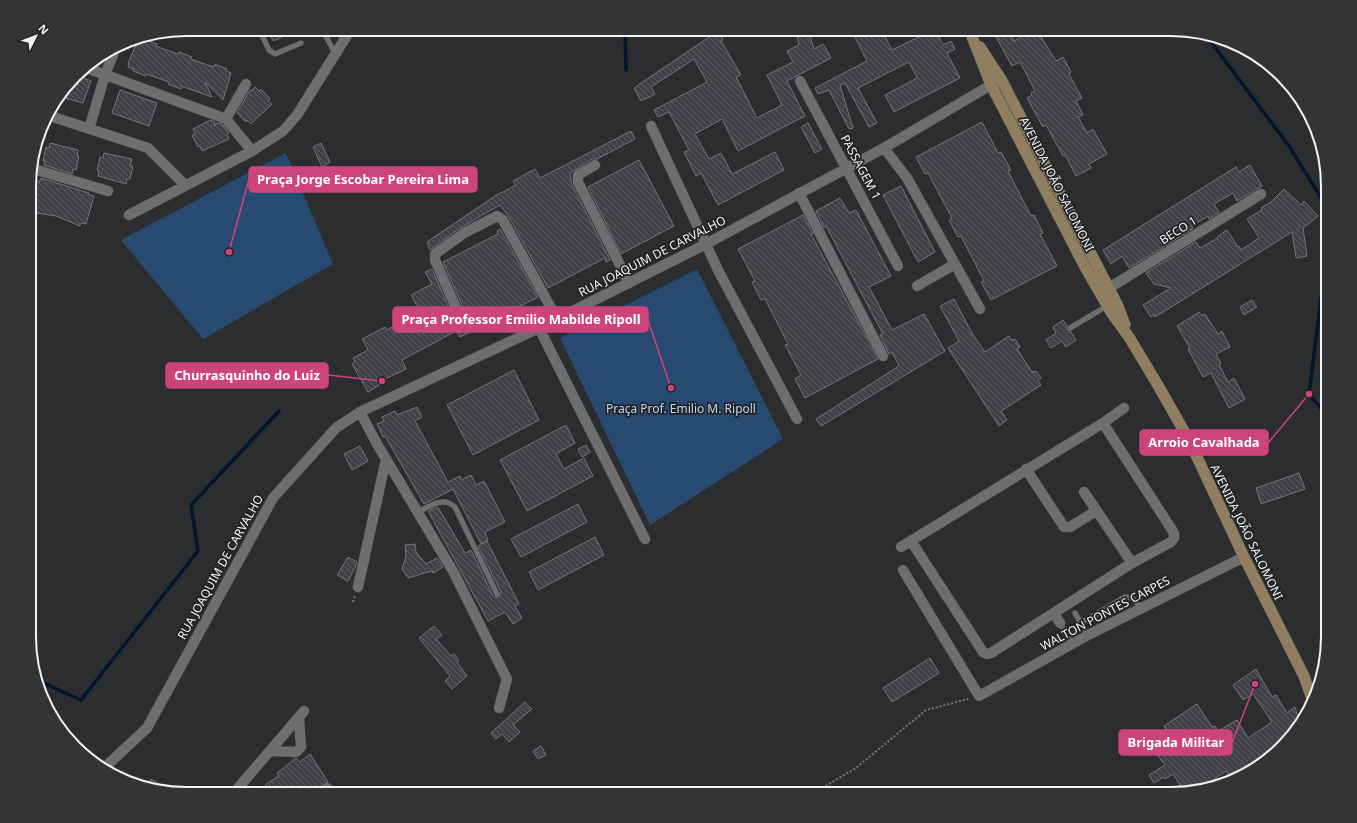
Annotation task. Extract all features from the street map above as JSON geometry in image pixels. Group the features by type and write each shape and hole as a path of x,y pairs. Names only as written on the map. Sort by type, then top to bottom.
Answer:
{"main road":[{"name":"AVENIDA JOÃO SALOMONI","path":"972,36 991,85 1085,267 1107,306 1129,337 1189,440 1244,557 1304,676 1310,694"},
{"name":"AVENIDA JOÃO SALOMONI","path":"973,36 994,66 1001,79 1118,306 1129,337"}],"street":[{"path":"129,215 252,151 283,132 297,115 346,36"},
{"path":"89,129 105,75 113,55"},
{"path":"91,70 226,119 252,151"},
{"name":"RUA JOAQUIM DE CARVALHO","path":"107,765 147,728 273,498 336,428 360,412 539,328 706,244 884,148 1001,79"},
{"name":"PASSAGEM 1","path":"800,81 847,167 898,266"},
{"path":"226,119 246,84"},
{"path":"53,117 148,148 185,185"},
{"path":"651,126 706,244 797,419"},
{"path":"884,148 907,178 980,308"},
{"path":"595,165 578,175 578,182 629,283"},
{"path":"37,170 108,191"},
{"path":"799,193 883,356"},
{"name":"BECO 1","path":"1109,288 1261,194"},
{"path":"462,321 434,260 435,254 464,233 497,216 503,220 557,319"},
{"path":"917,286 955,264"},
{"path":"539,328 645,539"},
{"path":"901,547 1103,423 1124,408"},
{"path":"360,412 454,574 507,679 500,708"},
{"path":"911,541 985,653 991,653 1054,613 1071,604 1132,563 1171,542 1174,538 1174,533 1103,423"},
{"path":"358,587 386,459"},
{"path":"1026,469 1064,527 1070,527 1096,511"},
{"path":"1084,492 1132,563"},
{"name":"WALTON PONTES CARPES","path":"979,696 1088,635 1244,557"},
{"path":"903,570 979,696"},
{"path":"1071,604 1075,613"},
{"path":"1054,613 1060,623"},
{"path":"244,787 271,751 302,714 302,747 296,752 271,751"}],"lane":[{"path":"262,36 269,50 275,54 301,43"},
{"path":"326,36 335,53"},
{"path":"1070,328 1107,306"},
{"path":"418,512 443,501 449,501 455,507 497,594"},
{"path":"1081,623 1125,596 1132,598 1142,608"},
{"path":"1075,613 1088,635"},
{"path":"1060,623 1072,644"}],"path":[{"path":"824,787 856,768 926,710 979,696"}],"green space":[{"path":"286,153 333,264 203,339 121,240"},
{"name":"Praça Prof. Emilio M. Ripoll","path":"697,269 783,439 650,525 560,338"}],"building":[{"path":"271,36 285,36 273,41"},
{"path":"711,36 721,36 723,39 721,41 741,75 736,77 757,118 782,105 767,75 793,62 787,51 799,45 797,36 810,36 814,49 823,44 831,58 787,81 805,116 738,151 722,119 695,134 709,159 721,153 732,174 775,152 784,170 718,205 701,173 696,176 684,152 689,150 669,112 658,117 654,110 707,82 694,59 651,87 655,94 641,101 634,88"},
{"path":"854,36 885,36 892,50 921,36 938,36 943,45 951,41 955,49 947,53 960,78 894,112 885,95 917,78 909,62 858,88 877,123 869,127 845,83 840,85 853,128 849,129 829,90 818,94 815,88 867,61"},
{"path":"996,36 1012,36 1014,41 1023,36 1040,36 1056,61 1063,57 1071,72 1069,74 1082,98 1076,101 1083,115 1078,117 1087,133 1093,129 1107,154 1089,164 1091,168 1076,176 1046,125 1043,127 1027,98 1035,91 1020,62 1012,66"},
{"path":"148,41 157,44 156,46 161,48 192,57 191,59 196,61 214,67 215,64 227,69 226,71 231,73 223,100 205,82 212,97 181,86 181,89 168,84 169,82 146,74 145,76 133,71 133,69 128,67 136,45"},
{"path":"83,77 91,81 83,103 65,98"},
{"path":"255,87 259,91 261,89 270,99 268,101 272,104 251,124 247,120 246,122 237,113 250,90 251,91"},
{"path":"120,90 157,103 149,126 112,113"},
{"path":"210,120 215,122 214,126 217,123 222,124 229,133 227,134 229,139 202,151 200,146 198,147 192,135 195,134 193,129"},
{"path":"982,122 998,153 1001,152 1011,170 1008,171 1031,216 1034,215 1043,233 1040,234 1057,266 991,300 981,282 984,281 961,236 958,237 949,220 952,218 928,173 925,174 916,157"},
{"path":"808,123 822,149 815,153 801,127"},
{"path":"631,131 635,139 597,159 592,159 570,173 572,185 610,260 606,262 605,258 548,288 509,217 500,205 460,228 430,250 427,242 495,196 516,185 513,181 535,169 540,178"},
{"path":"50,143 78,150 77,156 79,156 76,170 73,169 72,174 44,165 45,161 43,161 46,147 49,148"},
{"path":"321,143 330,162 322,167 313,147"},
{"path":"104,153 132,159 130,165 133,166 130,179 127,179 126,184 98,176 99,171 97,170 100,157 103,158"},
{"path":"639,160 674,226 621,254 588,187"},
{"path":"1250,165 1262,186 1237,201 1233,193 1214,204 1219,212 1209,219 1208,216 1191,226 1193,228 1189,231 1129,268 1122,256 1111,264 1103,250 1236,167 1239,172"},
{"path":"41,178 89,193 89,195 94,196 86,224 81,223 80,226 56,216 36,213 36,181 39,182"},
{"path":"901,186 935,252 918,262 883,195"},
{"path":"1284,189 1301,205 1304,201 1318,216 1303,228 1307,256 1296,258 1292,232 1155,317 1154,315 1151,317 1143,305 1171,288 1154,284 1146,273 1196,242 1200,248 1218,238 1217,237 1227,230 1241,250 1259,238 1247,219 1262,210 1261,208 1271,202"},
{"path":"840,198 849,213 856,210 891,276 869,287 892,330 924,314 945,351 821,426 816,419 899,366 892,352 889,354 880,335 883,334 826,226 824,228 816,211"},
{"path":"803,215 813,234 811,234 878,359 805,398 795,379 801,375 785,345 788,344 765,299 761,300 752,282 755,281 738,249"},
{"path":"500,229 538,297 460,337 456,331 402,360 406,369 383,380 384,382 368,392 352,364 355,362 353,358 368,350 362,339 385,327 387,330 420,312 411,295 432,284 425,272 432,269 456,324 461,327 465,327 468,322 468,318 443,262 498,234 497,231"},
{"path":"954,299 972,333 985,352 1009,336 1011,340 1015,339 1020,347 1017,349 1032,372 1036,371 1041,378 1038,381 1041,385 1001,411 1007,420 999,426 948,348 959,341 940,306"},
{"path":"1252,300 1257,307 1244,315 1240,307"},
{"path":"1199,312 1202,316 1205,314 1218,334 1222,331 1230,347 1216,354 1221,364 1219,365 1228,382 1234,378 1245,399 1229,408 1211,373 1203,377 1188,349 1190,348 1177,326"},
{"path":"1063,320 1067,326 1067,330 1071,332 1076,340 1066,347 1062,341 1051,348 1046,340 1056,333 1053,327"},
{"path":"514,370 539,420 473,455 447,405"},
{"path":"417,407 422,417 415,421 448,482 460,476 461,480 471,475 476,485 484,481 505,522 485,532 488,540 481,544 453,489 424,504 385,436 383,437 377,424 384,421 382,417 395,411 397,415"},
{"path":"566,425 575,443 556,454 564,469 584,458 593,476 527,511 500,460"},
{"path":"586,445 590,452 582,457 578,449"},
{"path":"360,446 368,461 352,470 344,454"},
{"path":"1299,473 1305,489 1261,504 1256,488"},
{"path":"578,504 587,522 521,557 511,539"},
{"path":"438,507 465,553 471,550 493,596 497,598 500,596 501,592 478,546 487,541 519,604 515,606 522,618 513,624 505,612 488,621 428,511"},
{"path":"595,537 604,555 538,590 529,572"},
{"path":"415,544 416,552 426,564 437,558 443,567 433,573 432,571 408,578 402,569 406,556 405,545"},
{"path":"348,557 357,562 348,581 337,575"},
{"path":"434,626 442,635 436,639 451,656 454,654 459,661 457,662 467,676 452,689 445,681 450,676 419,638"},
{"path":"930,658 939,673 892,702 883,688"},
{"path":"1256,669 1272,697 1276,695 1287,713 1295,707 1298,717 1284,736 1270,750 1237,772 1229,776 1226,771 1210,782 1190,786 1181,787 1173,774 1154,783 1149,775 1165,765 1158,756 1176,745 1164,726 1197,704 1212,727 1215,726 1218,731 1237,720 1248,738 1272,722 1253,694 1243,700 1233,685"},
{"path":"525,702 532,709 513,725 520,732 509,742 502,734 496,739 491,733"},
{"path":"541,746 546,755 538,759 533,751"},
{"path":"310,754 328,782 319,787 265,787 266,784 279,776 277,773 296,758 300,762"},
{"path":"151,779 161,785 157,784 149,782"}],"waterway":[{"path":"625,36 626,70"},
{"path":"1210,41 1289,146 1321,198"},
{"path":"1321,299 1309,394 1321,409"},
{"path":"43,683 81,700 198,551 191,505 279,411"}],"place":[{"name":"Praça Jorge Escobar Pereira Lima","path":"229,252"},
{"name":"Churrasquinho do Luiz","path":"382,381"},
{"name":"Praça Professor Emilio Mabilde Ripoll","path":"671,388"},
{"name":"Arroio Cavalhada","path":"1309,394"},
{"name":"Brigada Militar","path":"1255,684"}]}
